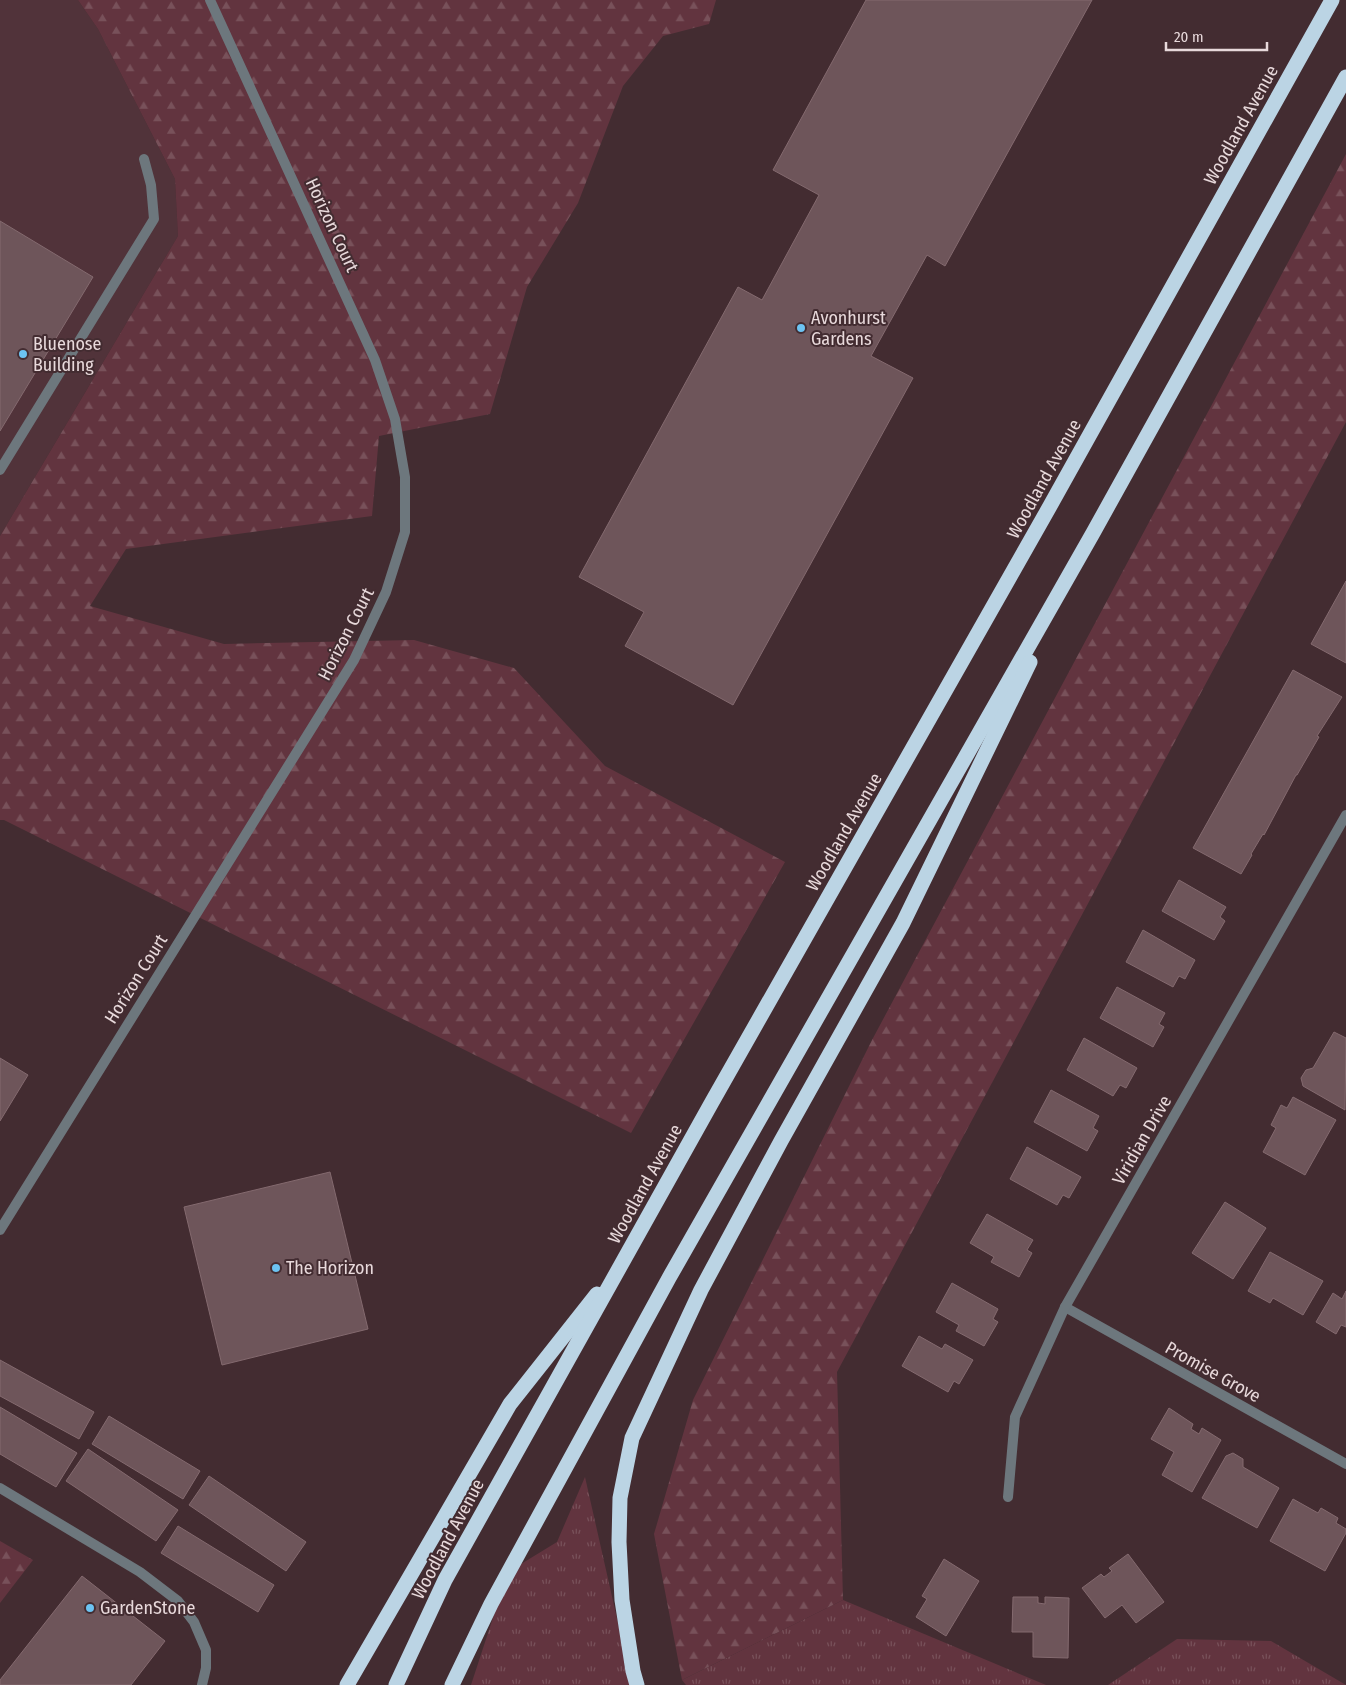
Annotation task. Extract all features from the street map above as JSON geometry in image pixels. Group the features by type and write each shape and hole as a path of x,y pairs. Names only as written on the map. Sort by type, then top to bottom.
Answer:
{"highway":[{"name":"Woodland Avenue","path":"396,1685 445,1580 1045,515 1332,0"},
{"path":"452,1685 491,1604 664,1287 1093,533 1346,76"},
{"path":"637,1685 633,1671 622,1600 619,1542 620,1498 632,1438 701,1290 781,1141 903,923 1093,533"},
{"path":"347,1685 510,1404 625,1258"}],"street":[{"name":"Horizon Court","path":"0,1230 354,660 386,592 405,532 404,477 395,419 375,360 210,0"},
{"path":"0,470 154,219 151,185 144,159"},
{"name":"Viridian Drive","path":"1008,1497 1015,1417 1065,1307 1346,815"},
{"name":"Promise Grove","path":"1065,1307 1346,1464"},
{"path":"0,1488 140,1572 178,1601 194,1622 206,1650 206,1668 202,1685"}],"shaded area":[{"path":"0,0 78,0 98,29 175,179 178,236 0,536"}],"green space":[{"path":"78,0 716,0 709,24 663,36 623,86 578,203 527,287 490,414 379,436 372,516 126,549 90,606 224,644 414,640 514,668 605,766 785,862 631,1133 4,820 0,820 0,536 178,236 175,179 98,29"},
{"path":"1346,154 1346,422 837,1372 843,1600 682,1680 654,1534 693,1400 872,1040"},
{"path":"585,1477 632,1685 471,1685 508,1572 557,1542"},
{"path":"0,1541 33,1560 0,1603"},
{"path":"843,1600 1046,1685 686,1685 682,1680"},
{"path":"1177,1639 1271,1641 1346,1685 1108,1685"}],"building":[{"name":"Avonhurst Gardens","path":"866,0 1092,0 945,266 927,255 871,356 913,378 733,705 625,646 644,612 579,577 738,287 762,300 819,195 773,170"},
{"name":"Bluenose Building","path":"0,221 93,277 0,431"},
{"path":"1346,581 1346,663 1311,644"},
{"path":"1293,670 1342,697 1317,736 1319,737 1241,874 1193,848"},
{"path":"1179,880 1226,907 1220,917 1225,921 1214,940 1162,911"},
{"path":"1143,930 1195,960 1185,979 1179,976 1173,987 1126,962"},
{"path":"1117,987 1165,1013 1159,1024 1164,1027 1153,1047 1100,1018"},
{"path":"1334,1032 1346,1038 1345,1110 1303,1086 1301,1078 1306,1070 1313,1068"},
{"path":"1084,1038 1137,1068 1126,1088 1120,1085 1113,1096 1067,1070"},
{"path":"0,1058 28,1075 0,1121"},
{"path":"1051,1090 1099,1116 1093,1128 1098,1131 1087,1151 1034,1122"},
{"path":"1293,1097 1336,1120 1305,1175 1263,1152 1276,1128 1271,1125 1281,1105 1287,1108"},
{"path":"1027,1147 1081,1177 1069,1198 1063,1195 1057,1205 1010,1179"},
{"name":"The Horizon","path":"330,1172 368,1329 222,1365 184,1207"},
{"path":"1225,1202 1266,1228 1233,1279 1192,1253"},
{"path":"987,1214 1033,1240 1027,1250 1032,1253 1019,1277 991,1262 994,1257 970,1243"},
{"path":"1270,1252 1323,1281 1303,1315 1273,1298 1270,1303 1248,1291"},
{"path":"952,1283 998,1309 993,1319 998,1322 984,1346 956,1331 959,1325 936,1312"},
{"path":"1346,1291 1346,1327 1341,1325 1336,1334 1316,1322 1333,1293 1342,1299"},
{"path":"919,1336 942,1349 945,1344 973,1360 959,1384 954,1381 948,1392 902,1366"},
{"path":"0,1360 94,1412 79,1439 0,1396"},
{"path":"0,1407 77,1453 56,1487 0,1454"},
{"path":"1169,1408 1193,1424 1191,1429 1199,1434 1202,1428 1221,1440 1192,1492 1162,1475 1174,1452 1151,1439"},
{"path":"109,1416 200,1471 183,1499 92,1444"},
{"path":"88,1449 178,1510 156,1541 66,1481"},
{"path":"1233,1453 1243,1459 1243,1467 1279,1488 1257,1528 1202,1498 1226,1456"},
{"path":"209,1476 306,1542 286,1571 189,1505"},
{"path":"1293,1499 1318,1513 1321,1508 1338,1518 1336,1523 1346,1529 1346,1533 1325,1571 1270,1541"},
{"path":"178,1526 274,1585 258,1612 161,1553"},
{"path":"1128,1554 1164,1602 1136,1623 1122,1605 1105,1618 1082,1588 1101,1574 1104,1577 1112,1571 1109,1568"},
{"path":"944,1559 979,1581 946,1636 916,1617 927,1599 922,1596"},
{"name":"GardenStone","path":"82,1576 165,1641 131,1685 0,1685 0,1680"},
{"path":"1013,1597 1038,1597 1038,1603 1045,1604 1045,1597 1069,1598 1068,1658 1033,1657 1033,1632 1012,1632"}],"place":[{"name":"Avonhurst Gardens","path":"801,328"},
{"name":"Bluenose Building","path":"23,354"},
{"name":"The Horizon","path":"276,1268"},
{"name":"GardenStone","path":"90,1608"}]}
